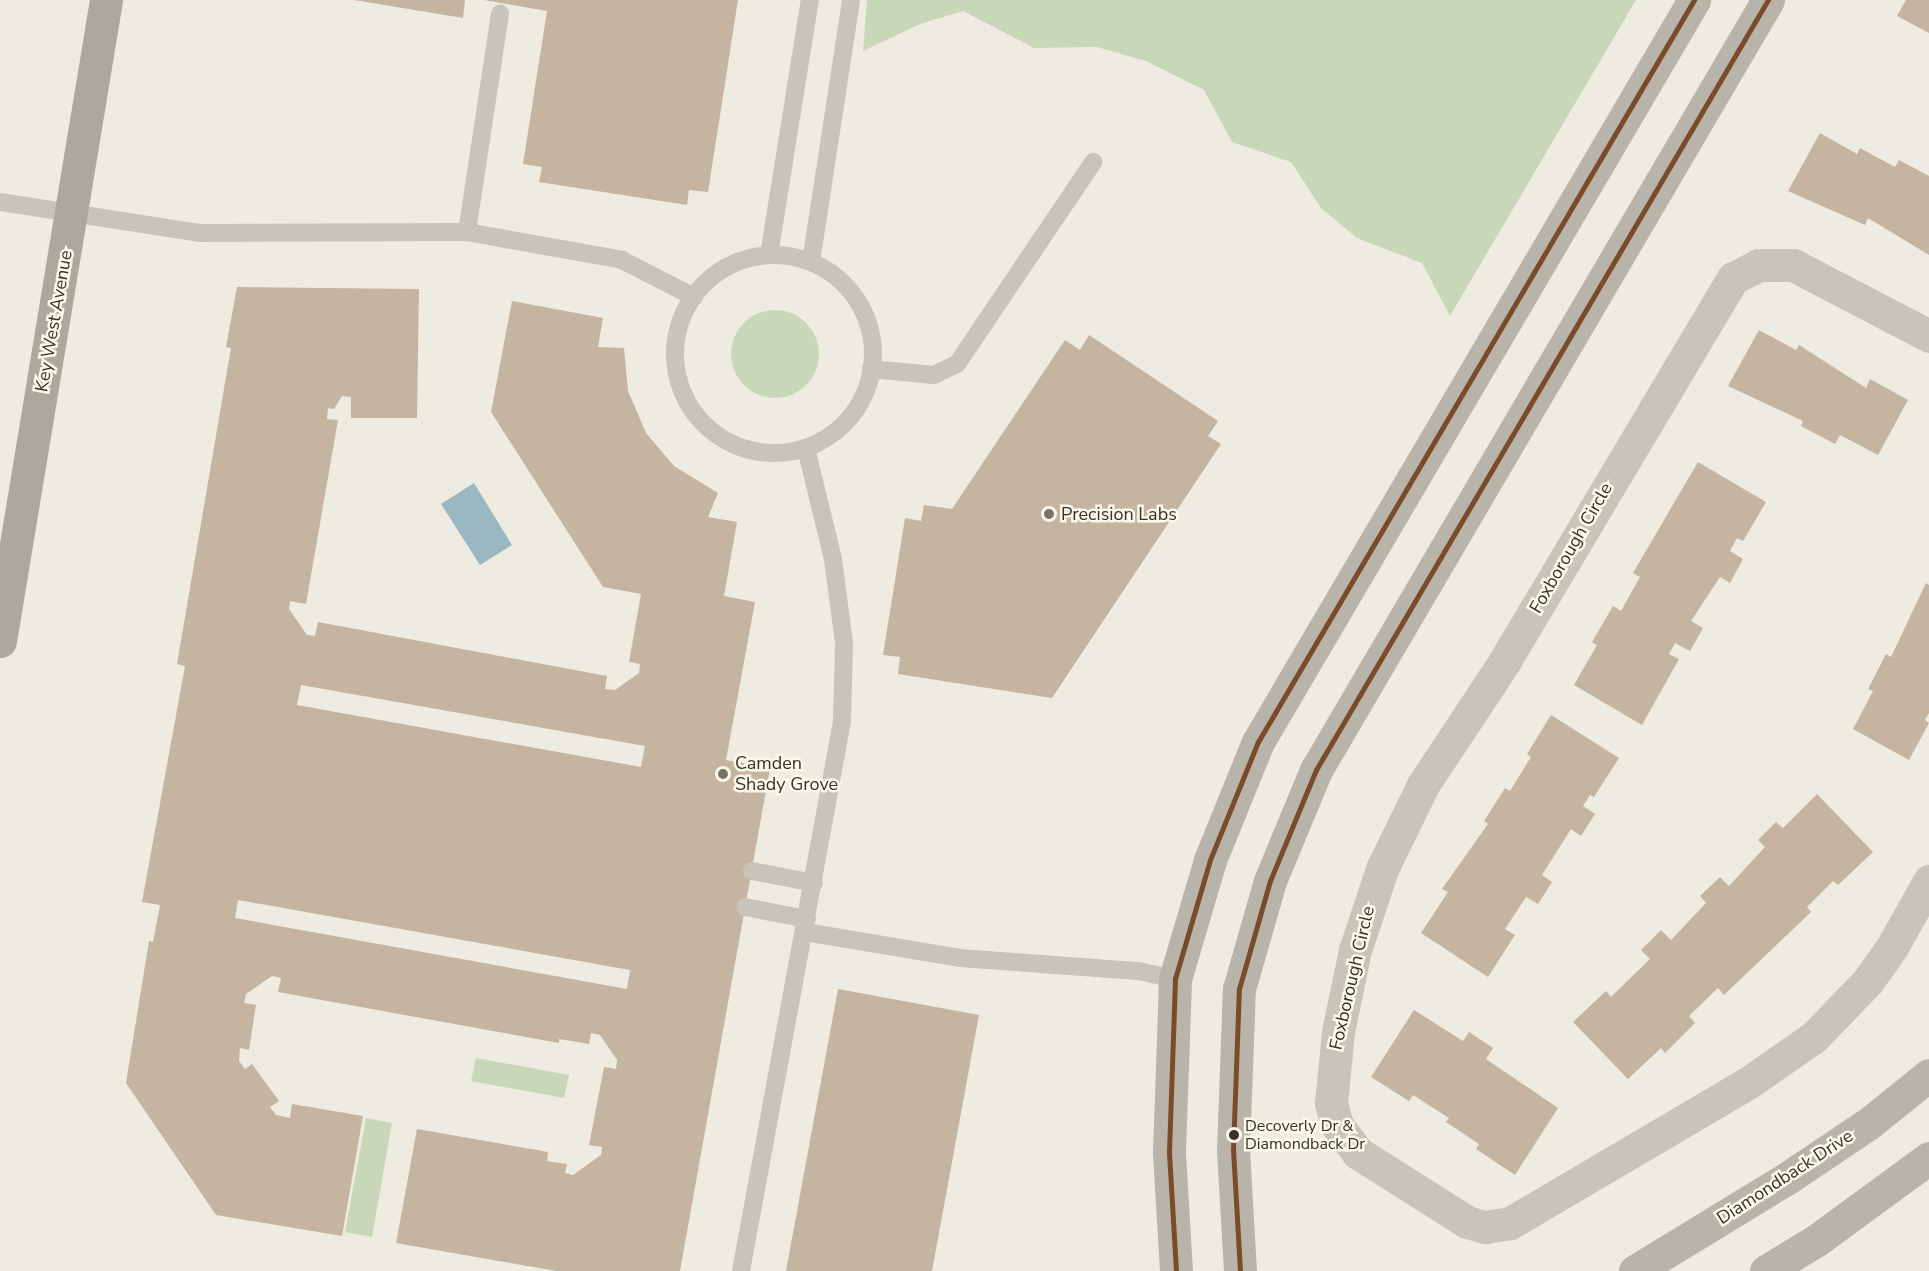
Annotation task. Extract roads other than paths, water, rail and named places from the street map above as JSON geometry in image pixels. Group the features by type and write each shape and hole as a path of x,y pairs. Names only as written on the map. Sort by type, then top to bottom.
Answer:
{"main road":[{"name":"Key West Avenue","path":"0,641 73,213 106,0"}],"street":[{"path":"1176,1271 1169,1152 1175,979 1210,860 1258,742 1694,0"},
{"path":"1240,1271 1233,1150 1239,989 1270,881 1316,770 1768,0"},
{"name":"Foxborough Circle","path":"1929,336 1793,265 1759,265 1733,278 1505,661 1424,785 1382,869 1355,950 1338,1032 1331,1103 1337,1125 1358,1153 1449,1212 1485,1227 1510,1224 1748,1083 1814,1037 1868,981 1892,948 1929,881"},
{"name":"Diamondback Drive","path":"1635,1271 1795,1173 1868,1124 1929,1075"},
{"path":"1766,1271 1817,1240 1929,1158"}],"lane":[{"path":"769,255 810,0"},
{"path":"811,262 851,0"},
{"path":"467,232 500,13"},
{"path":"871,369 934,375 957,364 1094,162"},
{"path":"0,202 201,232 467,232 622,260 694,297"},
{"path":"769,255 811,262 839,279 864,311 872,336 871,369 860,404 841,428 806,448 775,454 753,452 731,444 696,418 678,383 674,359 683,312 717,272 737,262 769,255"},
{"path":"741,1271 842,721 844,643 833,559 806,448"},
{"path":"752,871 814,883"},
{"path":"745,907 806,926 960,958 1139,971 1175,979"}],"water":[{"path":"474,483 512,545 480,565 441,504"}],"place":[{"name":"Precision Labs","path":"1049,514"},
{"name":"Camden Shady Grove","path":"723,774"},
{"name":"Decoverly Dr & Diamondback Dr","path":"1234,1135"}]}
